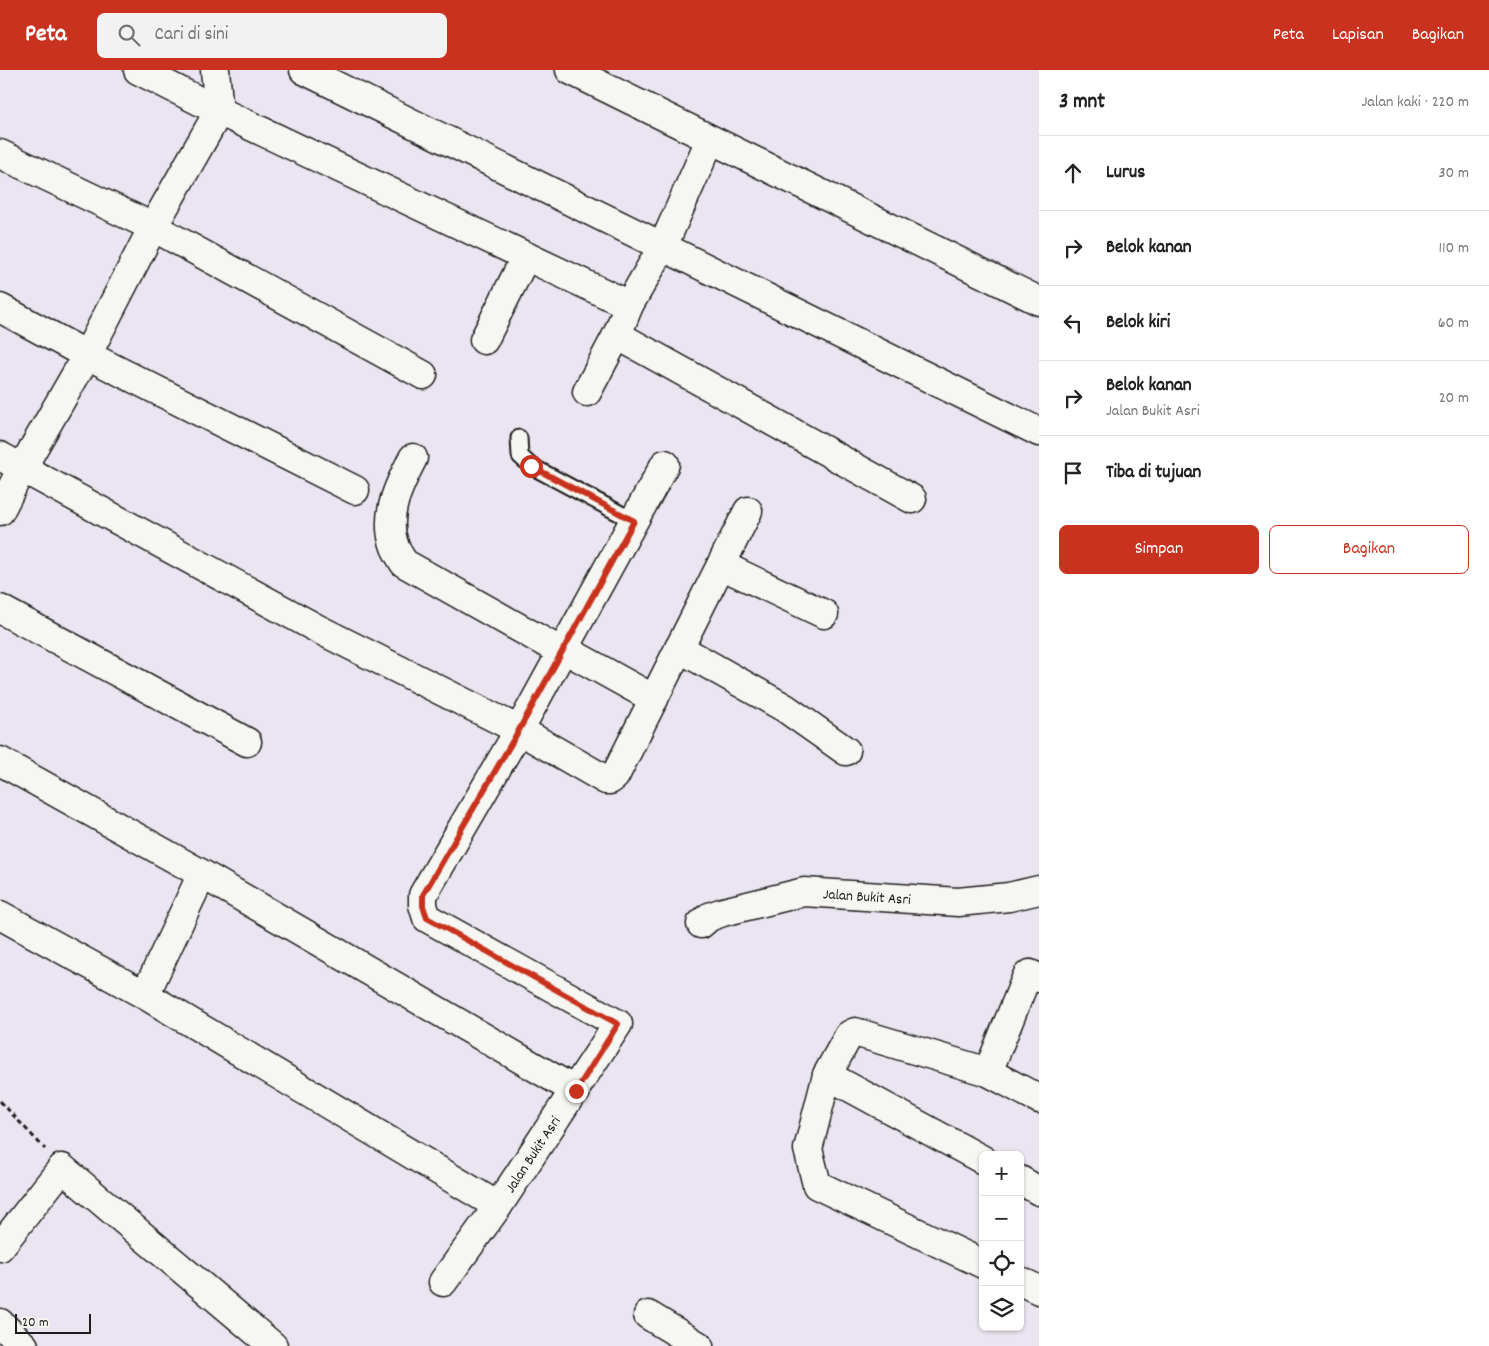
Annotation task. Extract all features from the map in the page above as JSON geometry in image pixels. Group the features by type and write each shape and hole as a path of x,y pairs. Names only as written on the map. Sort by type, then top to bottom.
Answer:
{"street":[{"path":"138,70 219,111 629,305"},
{"path":"0,511 11,462 87,355 153,227 219,111 216,70"},
{"path":"304,70 1039,432"},
{"path":"570,70 1039,301"},
{"path":"587,392 617,335 629,305 663,246 710,140"},
{"path":"0,154 153,227 423,375"},
{"path":"484,340 526,256"},
{"path":"0,308 87,355 355,490"},
{"path":"617,335 912,499"},
{"path":"413,458 398,487 391,512 391,532 395,547 404,563 654,699"},
{"path":"11,462 318,629 519,730 604,779 610,780 615,776 748,511"},
{"path":"519,730 665,464"},
{"path":"721,565 824,614"},
{"path":"0,609 247,742"},
{"path":"679,648 785,708 846,751"},
{"name":"Jalan Bukit Asri","path":"443,1282 498,1206 576,1091 618,1024 427,918 424,912 423,895 519,730"},
{"path":"0,761 202,874 576,1091"},
{"path":"145,995 202,874"},
{"name":"Jalan Bukit Asri","path":"701,924 709,917 723,912 804,892 958,902 1009,897 1039,890"},
{"path":"0,915 145,995 498,1206"},
{"path":"988,1072 1027,976 1030,974 1039,978"},
{"path":"979,1262 817,1185 808,1149 827,1075 849,1035 855,1032 988,1072 1039,1099"},
{"path":"827,1075 979,1158"},
{"path":"0,1246 62,1168 273,1346"},
{"path":"1024,1182 1039,1191"},
{"path":"1024,1283 1039,1290"},
{"path":"648,1316 699,1346"},
{"path":"0,1323 24,1346"}],"lane":[{"path":"519,438 520,456 531,466 634,521"}],"path":[{"path":"0,1101 62,1168"}],"route":[{"path":"531,466 634,521 519,730 422,899 427,918 618,1024 576,1091"}]}
